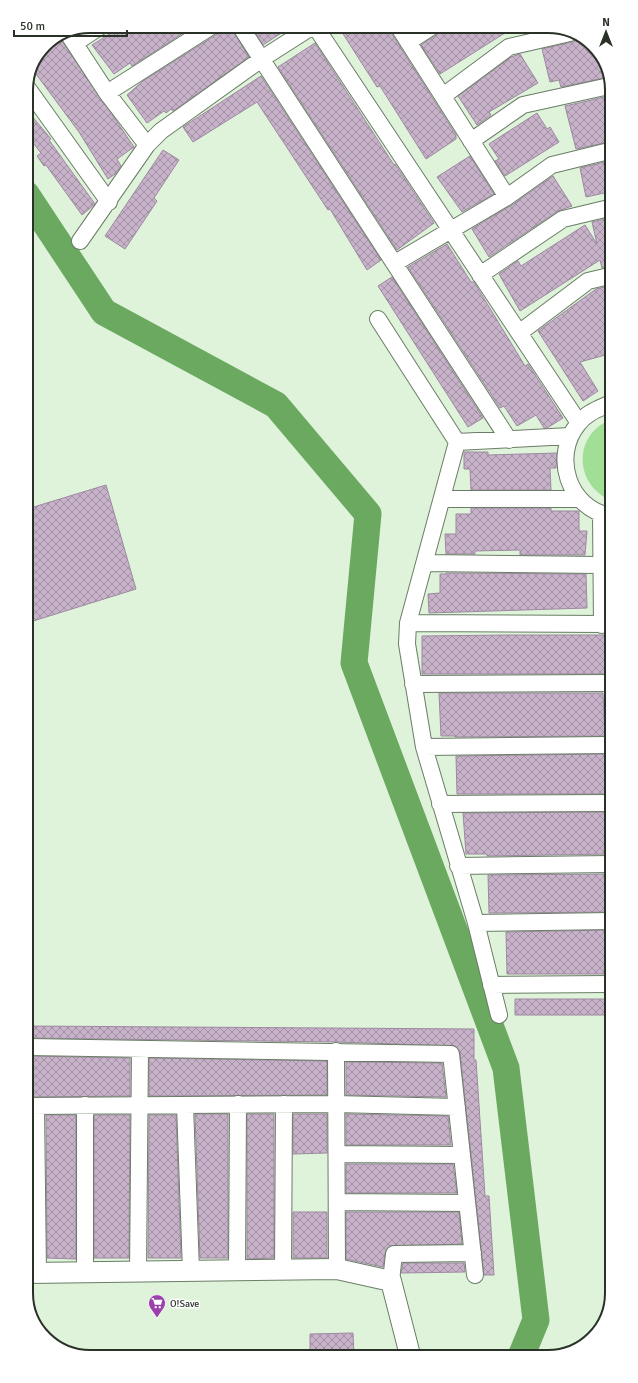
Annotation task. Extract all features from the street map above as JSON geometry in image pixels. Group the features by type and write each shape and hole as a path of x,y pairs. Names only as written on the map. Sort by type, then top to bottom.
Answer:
{"street":[{"path":"107,93 201,33"},
{"path":"245,33 263,58 509,440"},
{"path":"80,241 109,202 147,145 162,131 263,58 303,33"},
{"path":"319,33 579,423"},
{"path":"402,33 507,197"},
{"path":"408,42 422,33"},
{"path":"84,34 72,39 107,93 147,145"},
{"path":"443,96 510,47 562,35"},
{"path":"471,141 523,105 605,87"},
{"path":"33,96 109,202"},
{"path":"395,263 507,197 552,165 605,152"},
{"path":"480,275 563,219 605,209"},
{"path":"519,333 588,281 605,277"},
{"path":"378,319 457,442 408,623 407,644 424,747 476,923 499,1015"},
{"path":"605,406 593,411 579,423 570,436 565,452 565,469 570,485 579,499 589,508 605,515"},
{"path":"457,442 570,436"},
{"path":"442,499 579,499"},
{"path":"605,525 601,565 605,612"},
{"path":"425,563 601,565"},
{"path":"408,623 605,624"},
{"path":"413,684 605,683"},
{"path":"424,747 605,745"},
{"path":"440,804 605,804"},
{"path":"458,866 605,864"},
{"path":"476,923 605,921"},
{"path":"491,985 605,984"},
{"path":"33,1047 451,1054 475,1275"},
{"path":"138,1272 138,1105 140,1049"},
{"path":"336,1051 335,1104 338,1202 337,1268"},
{"path":"237,1270 238,1104"},
{"path":"283,1269 284,1104"},
{"path":"390,1281 337,1268 34,1273 33,1106 335,1104 457,1107"},
{"path":"85,1105 85,1272"},
{"path":"185,1105 190,1271"},
{"path":"337,1154 461,1155"},
{"path":"338,1202 468,1203"},
{"path":"409,1350 390,1281 394,1254 473,1254"}],"green space":[{"path":"605,423 605,497 598,493 584,472 584,448 589,437 598,427"}],"building":[{"path":"111,33 183,33 132,66 130,63 114,74 92,45"},
{"path":"219,33 234,33 249,57 173,111 171,109 166,113 164,111 147,123 127,95 143,81"},
{"path":"255,33 281,33 263,45"},
{"path":"342,33 391,33 456,135 456,139 426,159 380,86 377,87"},
{"path":"505,33 440,74 421,45 438,34"},
{"path":"574,40 586,48 586,52 591,52 599,65 604,78 561,87 559,80 550,82 542,49 572,42"},
{"path":"62,41 134,147 117,159 121,166 115,174 108,179 79,132 35,73 43,58"},
{"path":"315,43 394,165 395,164 434,223 397,250 278,67"},
{"path":"520,54 538,83 489,112 491,115 477,125 458,96 511,57"},
{"path":"261,76 381,260 367,270 330,209 328,210 257,102 193,142 183,127"},
{"path":"605,97 605,143 576,149 565,106"},
{"path":"537,113 547,129 550,127 559,142 505,176 495,161 499,159 489,144"},
{"path":"33,117 51,139 49,140 95,204 82,215 46,165 44,166 37,156 41,153 33,143"},
{"path":"163,150 179,160 154,198 157,201 125,249 105,236"},
{"path":"470,156 494,194 462,212 437,177"},
{"path":"605,162 605,193 586,197 580,168"},
{"path":"553,176 572,206 558,211 489,257 472,229 512,205"},
{"path":"605,219 605,268 602,268 600,260 520,311 499,274 518,261 521,266 585,225 597,244 592,222"},
{"path":"447,244 471,282 474,282 525,366 528,364 563,418 547,428 544,428 536,415 517,426 504,406 500,408 408,267"},
{"path":"392,277 483,418 468,427 378,286"},
{"path":"605,287 605,355 580,362 598,391 583,401 538,331 596,289"},
{"path":"464,452 488,452 488,455 557,453 556,468 550,468 551,490 471,490 470,469 464,469"},
{"path":"106,485 136,589 33,621 33,507"},
{"path":"471,508 551,508 551,511 579,511 579,531 587,531 585,555 520,555 520,550 475,551 475,554 446,554 445,534 456,534 456,514 471,514"},
{"path":"440,574 586,574 587,608 429,613 428,594 440,593"},
{"path":"605,635 605,674 422,674 422,636"},
{"path":"439,693 603,693 605,736 441,736"},
{"path":"605,754 605,794 457,794 456,756"},
{"path":"605,812 605,854 487,856 487,854 466,854 463,813"},
{"path":"605,874 605,912 489,913 488,875"},
{"path":"605,930 605,974 507,974 506,932"},
{"path":"515,999 605,999 605,1015 515,1015"},
{"path":"33,1026 474,1029 474,1060 476,1060 485,1196 489,1196 494,1275 484,1275 460,1053 455,1046 336,1042 33,1038"},
{"path":"33,1056 130,1058 130,1096 33,1097"},
{"path":"149,1058 327,1061 327,1095 149,1096"},
{"path":"346,1062 442,1063 446,1097 346,1095"},
{"path":"195,1114 228,1114 228,1258 200,1258"},
{"path":"247,1114 274,1114 274,1258 247,1259"},
{"path":"293,1114 327,1114 327,1153 293,1154"},
{"path":"346,1114 448,1116 451,1145 346,1145"},
{"path":"46,1115 76,1115 76,1259 47,1258"},
{"path":"94,1115 130,1115 129,1258 94,1258"},
{"path":"149,1115 176,1115 181,1258 148,1258"},
{"path":"346,1164 453,1164 457,1193 346,1193"},
{"path":"293,1212 327,1212 327,1258 293,1258"},
{"path":"346,1212 459,1212 462,1244 390,1246 385,1253 383,1267 346,1259"},
{"path":"403,1263 464,1263 465,1272 401,1273"},
{"path":"353,1333 354,1350 310,1350 310,1334"}],"waterway":[{"path":"33,205 104,312 276,405 368,514 354,663 506,1068 536,1320 524,1350"}],"place":[{"name":"O!Save","path":"157,1318"}]}
